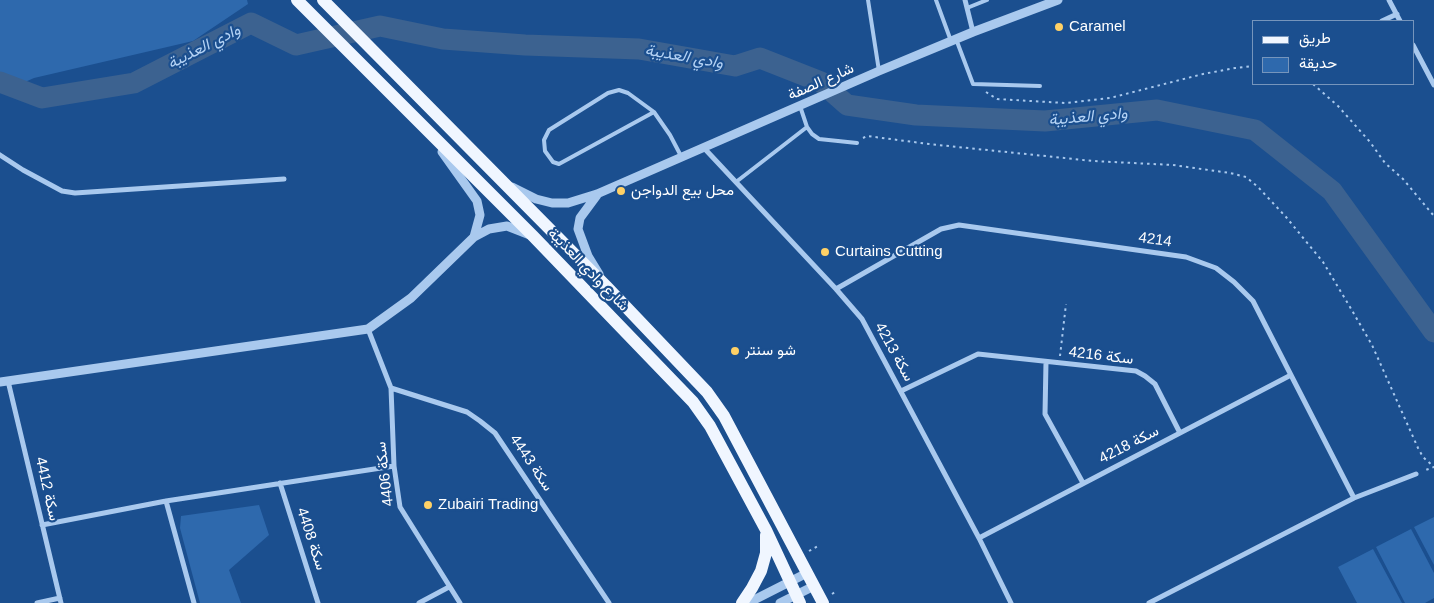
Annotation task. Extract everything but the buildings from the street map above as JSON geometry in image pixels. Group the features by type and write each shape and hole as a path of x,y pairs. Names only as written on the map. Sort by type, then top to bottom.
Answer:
{"main road":[{"name":"شارع وادي العذيبة","path":"323,0 502,180 708,392 724,416 823,603"},
{"name":"شارع وادي العذيبة","path":"300,3 532,236 693,402 710,426 766,530 798,599"},
{"path":"742,603 761,572 766,553 766,530"}],"street":[{"path":"965,0 973,32"},
{"name":"شارع الصفة","path":"502,180 520,192 552,203 568,203 597,194 843,86 973,32 1058,0"},
{"path":"1389,0 1400,20"},
{"path":"1384,20 1397,14"},
{"path":"1414,47 1434,85"},
{"path":"428,133 477,201 480,215 474,237"},
{"name":"سكة 4213","path":"704,148 862,319 979,538 1011,603"},
{"path":"0,155 62,191 75,193 284,179"},
{"path":"597,194 580,218 578,229 588,256 607,287"},
{"name":"4214","path":"836,289 941,229 958,225 1186,257 1216,268 1234,282 1253,301 1354,498"},
{"path":"4,381 368,329 411,298 474,237 489,229 507,226 532,236"},
{"name":"سكة 4406","path":"368,329 391,388 394,466 400,507 460,603"},
{"name":"سكة 4216","path":"901,391 978,354 1136,371 1155,384 1180,433"},
{"name":"سكة 4216","path":"1046,362 1045,414 1082,483"},
{"name":"سكة 4218","path":"979,538 1291,375"},
{"name":"سكة 4412","path":"4,381 60,600"},
{"name":"سكة 4443","path":"391,388 467,412 495,433 609,603"},
{"path":"42,525 166,501 394,466"},
{"path":"1149,603 1354,498 1416,474"},
{"name":"سكة 4408","path":"280,483 318,603"},
{"path":"166,501 194,603"},
{"path":"748,603 807,573"},
{"path":"780,603 798,599 814,586"},
{"path":"419,603 449,587"},
{"path":"38,603 60,600"}],"lane":[{"path":"868,0 879,71"},
{"path":"936,0 973,84 1040,86"},
{"path":"967,8 987,0"},
{"path":"654,112 559,164 553,162 545,151 544,140 549,130 608,93 619,90 628,93 654,112 670,135 682,158"},
{"path":"800,106 807,127 819,139 857,143"},
{"path":"736,182 807,127"}],"path":[{"path":"973,84 997,100 1051,104 1110,98 1203,74 1252,66"},
{"path":"1314,85 1338,106 1370,142 1385,163 1403,180 1434,216"},
{"path":"857,143 867,136 1093,161 1173,165 1246,177 1286,217 1323,262 1372,345 1418,448 1423,457 1434,467 1416,474"},
{"path":"1059,363 1066,304"}],"green space":[{"path":"0,0 247,0 248,4 193,41 34,78 0,93"},
{"path":"259,505 269,535 229,570 241,603 200,603 180,528 181,516"},
{"path":"1434,517 1434,565 1414,527"},
{"path":"1411,529 1434,573 1434,598 1425,603 1405,603 1376,547"},
{"path":"1373,549 1402,603 1357,603 1338,567"}],"waterway":[{"name":"وادي العذيبة","path":"0,82 42,98 134,83 251,23 296,45 380,26 443,39 525,45 639,49 735,66 760,58 821,82 847,105 916,115 1045,121 1157,110 1255,130 1332,191 1434,332"}],"place":[{"name":"Caramel","path":"1059,27"},
{"name":"محل بيع الدواجن","path":"621,191"},
{"name":"Curtains Cutting","path":"825,252"},
{"name":"شو سنتر","path":"735,351"},
{"name":"Zubairi Trading","path":"428,505"}]}
